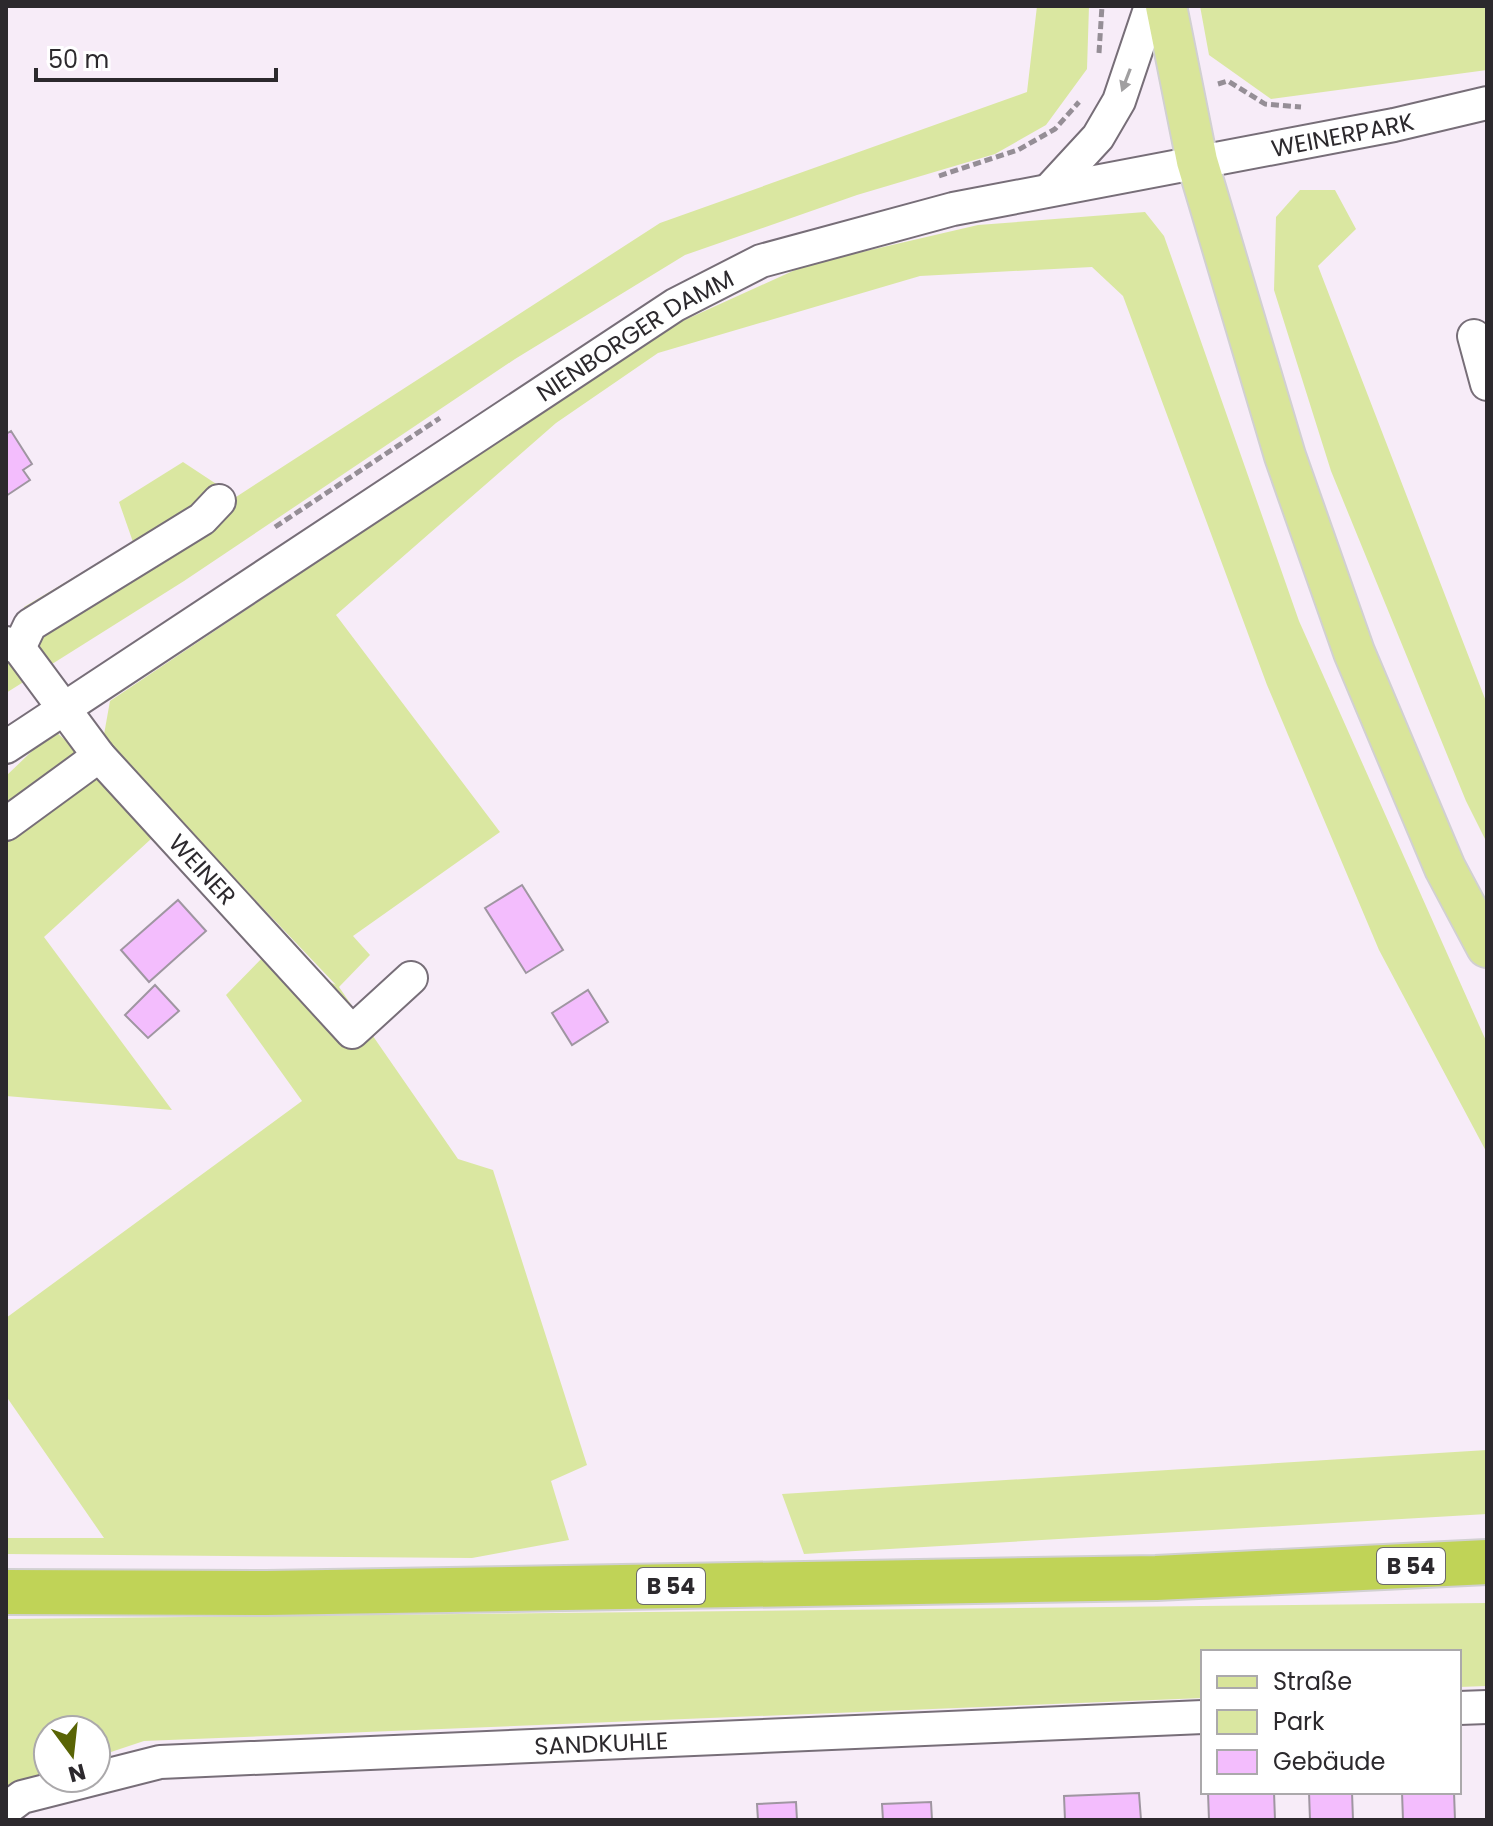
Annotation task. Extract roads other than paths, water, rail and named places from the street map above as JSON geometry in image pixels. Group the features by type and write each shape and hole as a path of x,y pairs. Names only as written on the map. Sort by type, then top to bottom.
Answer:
{"highway":[{"name":"B 54","path":"6,1592 266,1593 1156,1578 1487,1562"}],"main road":[{"path":"1166,6 1197,161 1285,456 1354,652 1445,868 1487,947"}],"street":[{"path":"1050,189 1098,137 1119,101 1151,6"},
{"name":"WEINERPARK","path":"1197,161 1394,125 1487,103"},
{"name":"NIENBORGER DAMM","path":"6,747 675,305 761,261 953,209 1197,161"},
{"path":"1474,336 1487,384"},
{"path":"13,646 30,625 202,519 219,501"},
{"name":"WEINER","path":"13,646 99,756 352,1032 411,978"},
{"path":"6,824 99,756"},
{"path":"1461,1708 1487,1707"},
{"name":"SANDKUHLE","path":"6,1809 22,1797 160,1762 1201,1717"}]}
